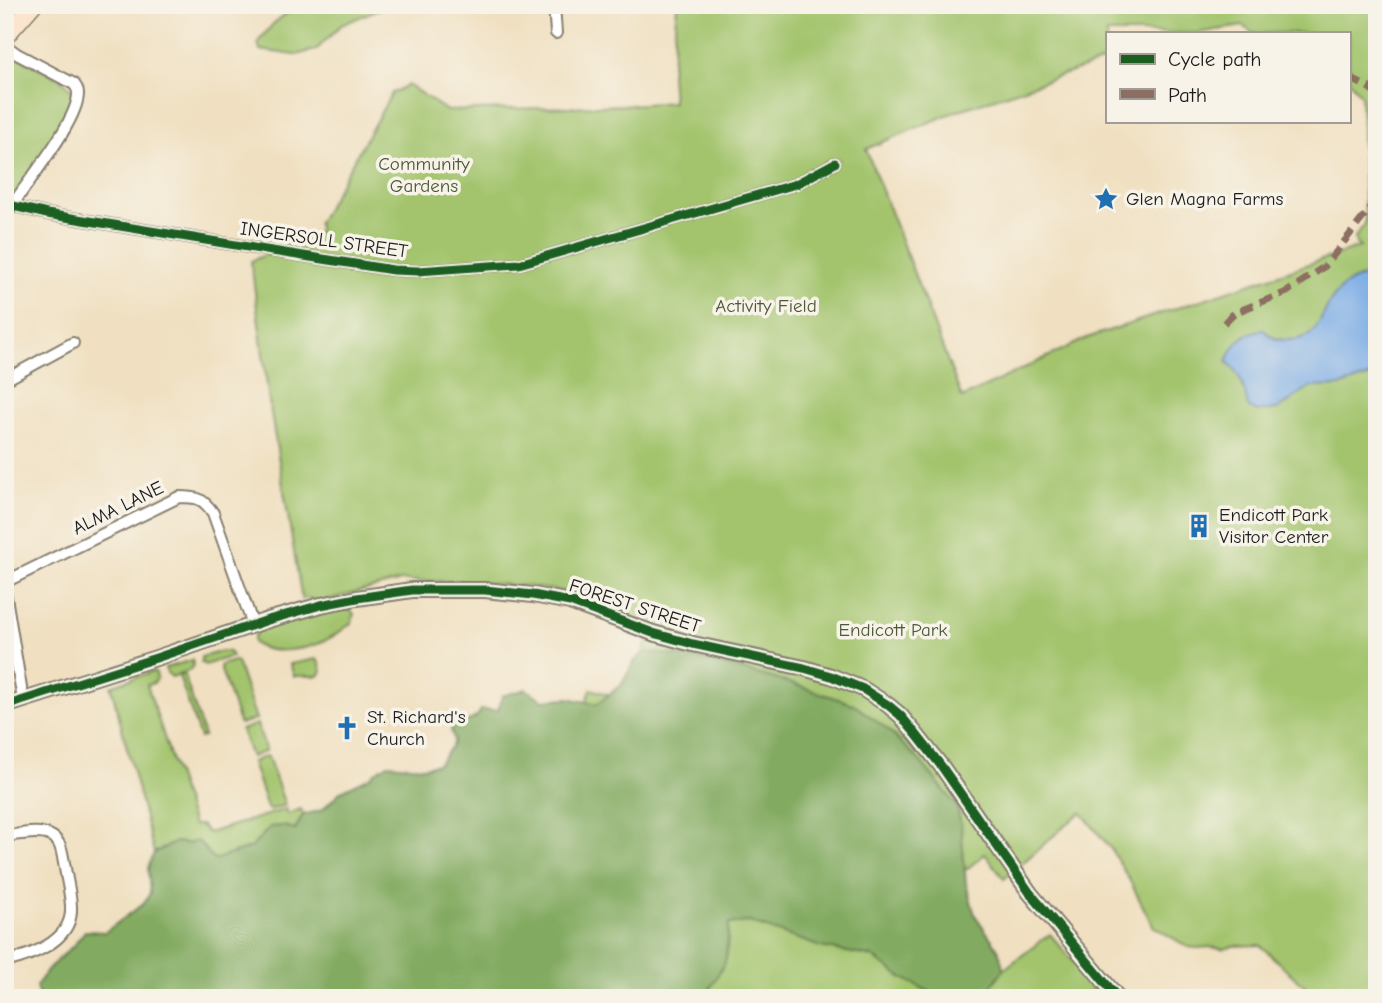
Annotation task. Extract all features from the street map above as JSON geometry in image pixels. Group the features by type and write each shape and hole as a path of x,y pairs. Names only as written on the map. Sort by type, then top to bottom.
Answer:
{"main road":[{"path":"5,37 33,5"}],"street":[{"path":"554,5 556,33"},
{"path":"5,45 74,83 78,91 76,106 69,123 18,197 9,205"},
{"name":"INGERSOLL STREET","path":"9,205 47,214 272,251 393,270 418,271 519,264 796,184 835,163"},
{"path":"5,380 73,343"},
{"name":"ALMA LANE","path":"5,582 179,497 199,499 206,503 213,513 253,625"},
{"name":"FOREST STREET","path":"5,706 321,605 407,590 492,590 586,606 653,633 804,668 863,689 888,705 900,715 942,767 1030,893 1118,998"},
{"path":"5,592 23,700"},
{"path":"5,836 42,834 56,840 62,848 71,915 66,927 56,939 23,957 5,962"}],"green space":[{"path":"297,5 388,5 341,25 316,50 295,55 260,50 258,42 273,24"},
{"name":"Endicott Park","path":"677,5 1377,5 1377,998 1320,998 1260,945 1223,949 1188,947 1153,926 1111,849 1081,812 1004,879 985,854 924,904 990,980 1050,934 1095,987 1083,998 166,998 571,746 591,689 629,700 651,629 573,593 525,586 458,581 401,581 323,601 302,600 269,401 251,261 319,231 318,223 392,93 408,85 447,111 673,102 671,75","holes":["1243,26 1252,32 1350,32 1350,82 1361,95 1365,224 1355,237 1356,244 1360,247 1087,338 962,398 866,149 954,112 1106,60 1106,32 1204,32"]},
{"path":"8,52 62,80 71,89 73,104 65,122 17,191 6,198 5,55"},
{"path":"348,609 354,614 352,622 336,635 317,644 298,649 277,650 259,647 253,642 257,632 274,625"},
{"path":"223,651 232,656 205,665 201,662 201,657"},
{"path":"644,652 718,663 853,704 887,729 920,761 957,806 966,884 975,915 998,949 1004,969 982,998 941,998 901,977 873,957 821,947 749,922 729,924 726,960 705,998 39,998 36,986 51,966 85,931 105,932 143,904 150,893 148,868 154,853 176,842 188,844 198,841 214,860 252,847 270,827 284,826 295,830 303,815 322,810 341,791 370,777 388,764 424,767 438,764 452,746 453,723 473,719 481,710 498,710 502,696 526,689 543,700 568,698 597,704 622,684 633,663"},
{"path":"316,659 322,671 319,676 294,676 290,664"},
{"path":"192,660 190,670 172,677 167,673 165,668"},
{"path":"237,662 256,719 241,724 220,667"},
{"path":"153,671 157,678 154,683 147,685 193,825 201,825 208,833 286,809 287,814 301,809 303,815 295,830 284,826 270,827 252,847 214,861 198,841 188,844 176,842 154,853 111,686"},
{"path":"184,674 204,736 200,738 179,676"},
{"path":"257,724 266,751 251,757 241,730"},
{"path":"266,756 285,805 269,810 252,762"}],"water":[{"path":"1371,275 1377,276 1377,374 1341,386 1312,387 1277,409 1257,412 1248,407 1239,377 1227,362 1240,340 1263,329 1271,336 1287,340 1308,335 1319,324 1340,289 1352,281"}],"marked path":[{"path":"1350,78 1377,94"},
{"path":"1224,323 1234,313 1287,292 1325,266 1377,200"}],"cycle path":[{"path":"5,204 47,214 272,251 393,270 418,271 519,264 796,184 835,163"},
{"path":"5,706 268,620 357,598 412,590 485,590 570,602 653,633 831,676 863,689 888,705 900,715 942,767 1030,893 1118,998"}],"place":[{"name":"Glen Magna Farms","path":"1106,199"},
{"name":"Endicott Park Visitor Center","path":"1199,526"},
{"name":"St. Richard's Church","path":"347,728"}],"park label":[{"name":"Community Gardens","path":"424,175"},
{"name":"Activity Field","path":"766,306"}]}
